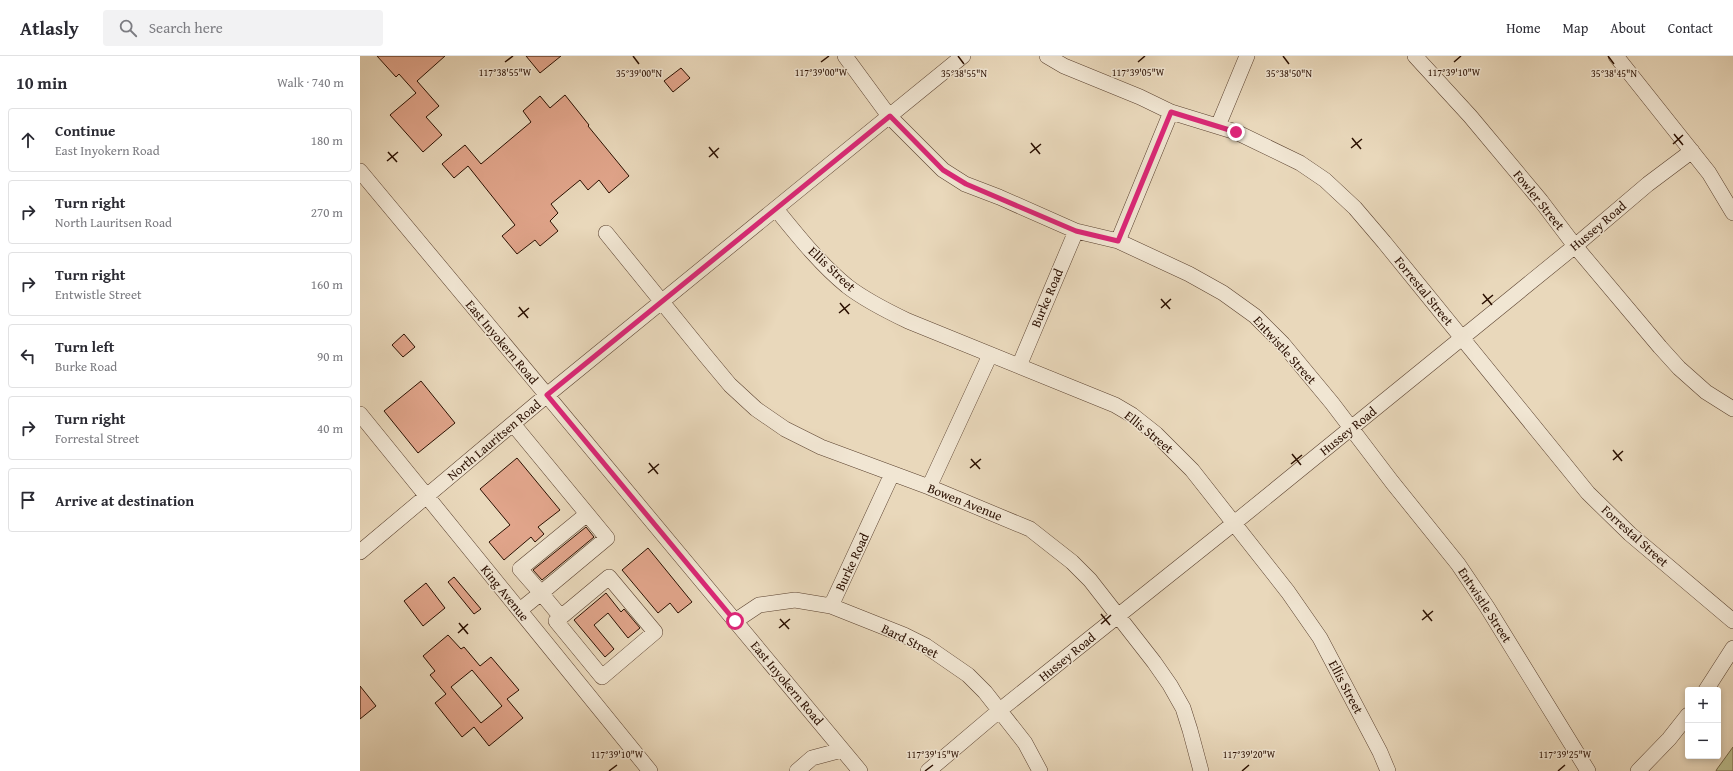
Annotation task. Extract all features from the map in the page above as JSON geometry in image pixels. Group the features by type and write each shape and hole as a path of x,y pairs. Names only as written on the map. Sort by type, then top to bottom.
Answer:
{"street":[{"name":"Entwistle Street","path":"845,56 890,116 943,170 966,184 1076,231 1118,241 1189,274 1224,293 1255,316 1283,344 1352,428 1392,482 1458,564 1487,607 1588,771"},
{"name":"North Lauritsen Road","path":"360,552 547,395 963,56"},
{"name":"Forrestal Street","path":"1047,56 1064,66 1140,97 1171,112 1236,132 1300,163 1325,180 1355,208 1588,493 1630,534 1733,621"},
{"path":"1218,126 1247,56"},
{"name":"Fowler Street","path":"1415,56 1470,116 1541,201 1575,246 1660,347 1679,368 1706,392 1733,408"},
{"path":"1616,56 1692,150 1709,173 1733,213"},
{"path":"1118,241 1171,112"},
{"name":"Hussey Road","path":"928,771 1000,710 1352,428 1461,337 1575,246 1648,184 1692,150"},
{"name":"East Inyokern Road","path":"360,171 860,771"},
{"name":"Ellis Street","path":"776,209 800,239 847,286 876,304 908,321 1115,405 1132,415 1156,434 1192,470 1288,592 1320,638 1380,752 1388,771"},
{"name":"Burke Road","path":"1019,366 1076,231"},
{"name":"Bowen Avenue","path":"606,233 730,385 756,409 785,429 821,447 929,487 1030,529 1072,562 1090,580 1154,662 1170,685 1180,702 1190,730 1201,771"},
{"path":"929,487 990,355"},
{"name":"King Avenue","path":"360,414 650,771"},
{"path":"513,424 608,538 520,610"},
{"name":"Burke Road","path":"832,606 892,474"},
{"path":"539,634 558,619 609,576 655,632 602,677 558,619 541,593 520,569 587,514"},
{"name":"Bard Street","path":"735,621 759,605 795,600 832,606 904,635 926,646 968,675 985,692 1025,743 1040,771"},
{"path":"1708,687 1733,648"},
{"path":"1638,771 1669,739 1685,719"},
{"path":"797,771 812,758 842,750"}],"green space":[{"path":"1733,747 1733,771 1716,771 1717,769"}],"building":[{"path":"377,56 445,56 417,81 439,106 426,117 442,135 423,152 390,115 416,93 399,74 396,77"},
{"path":"526,56 561,56 540,73"},
{"path":"681,68 690,78 673,92 664,81"},
{"path":"565,95 629,176 609,193 599,180 588,190 580,180 551,204 558,213 550,221 558,231 540,246 535,240 517,254 502,236 515,225 468,166 454,178 442,164 465,145 481,164 531,122 523,111 540,96 550,108"},
{"path":"404,334 415,347 403,357 392,345"},
{"path":"421,381 455,423 418,453 384,411"},
{"path":"517,458 560,510 538,527 544,534 535,542 531,537 504,560 489,542 510,525 480,489"},
{"path":"586,527 594,537 542,580 533,570"},
{"path":"648,548 692,602 678,613 670,603 658,613 622,570"},
{"path":"454,577 481,609 474,614 448,582"},
{"path":"426,583 445,608 423,626 404,601"},
{"path":"606,593 621,612 624,609 640,628 628,638 608,613 594,625 614,649 605,657 574,620"},
{"path":"448,635 461,649 464,647 480,666 491,657 519,690 507,699 523,718 489,746 474,727 462,737 435,703 446,694 430,675 435,671 423,656","holes":["472,670 502,706 481,723 451,687"]},
{"path":"360,686 376,706 360,719"}],"route":[{"path":"735,621 547,395 890,116 943,170 966,184 1076,231 1118,241 1171,112 1236,132"}]}
